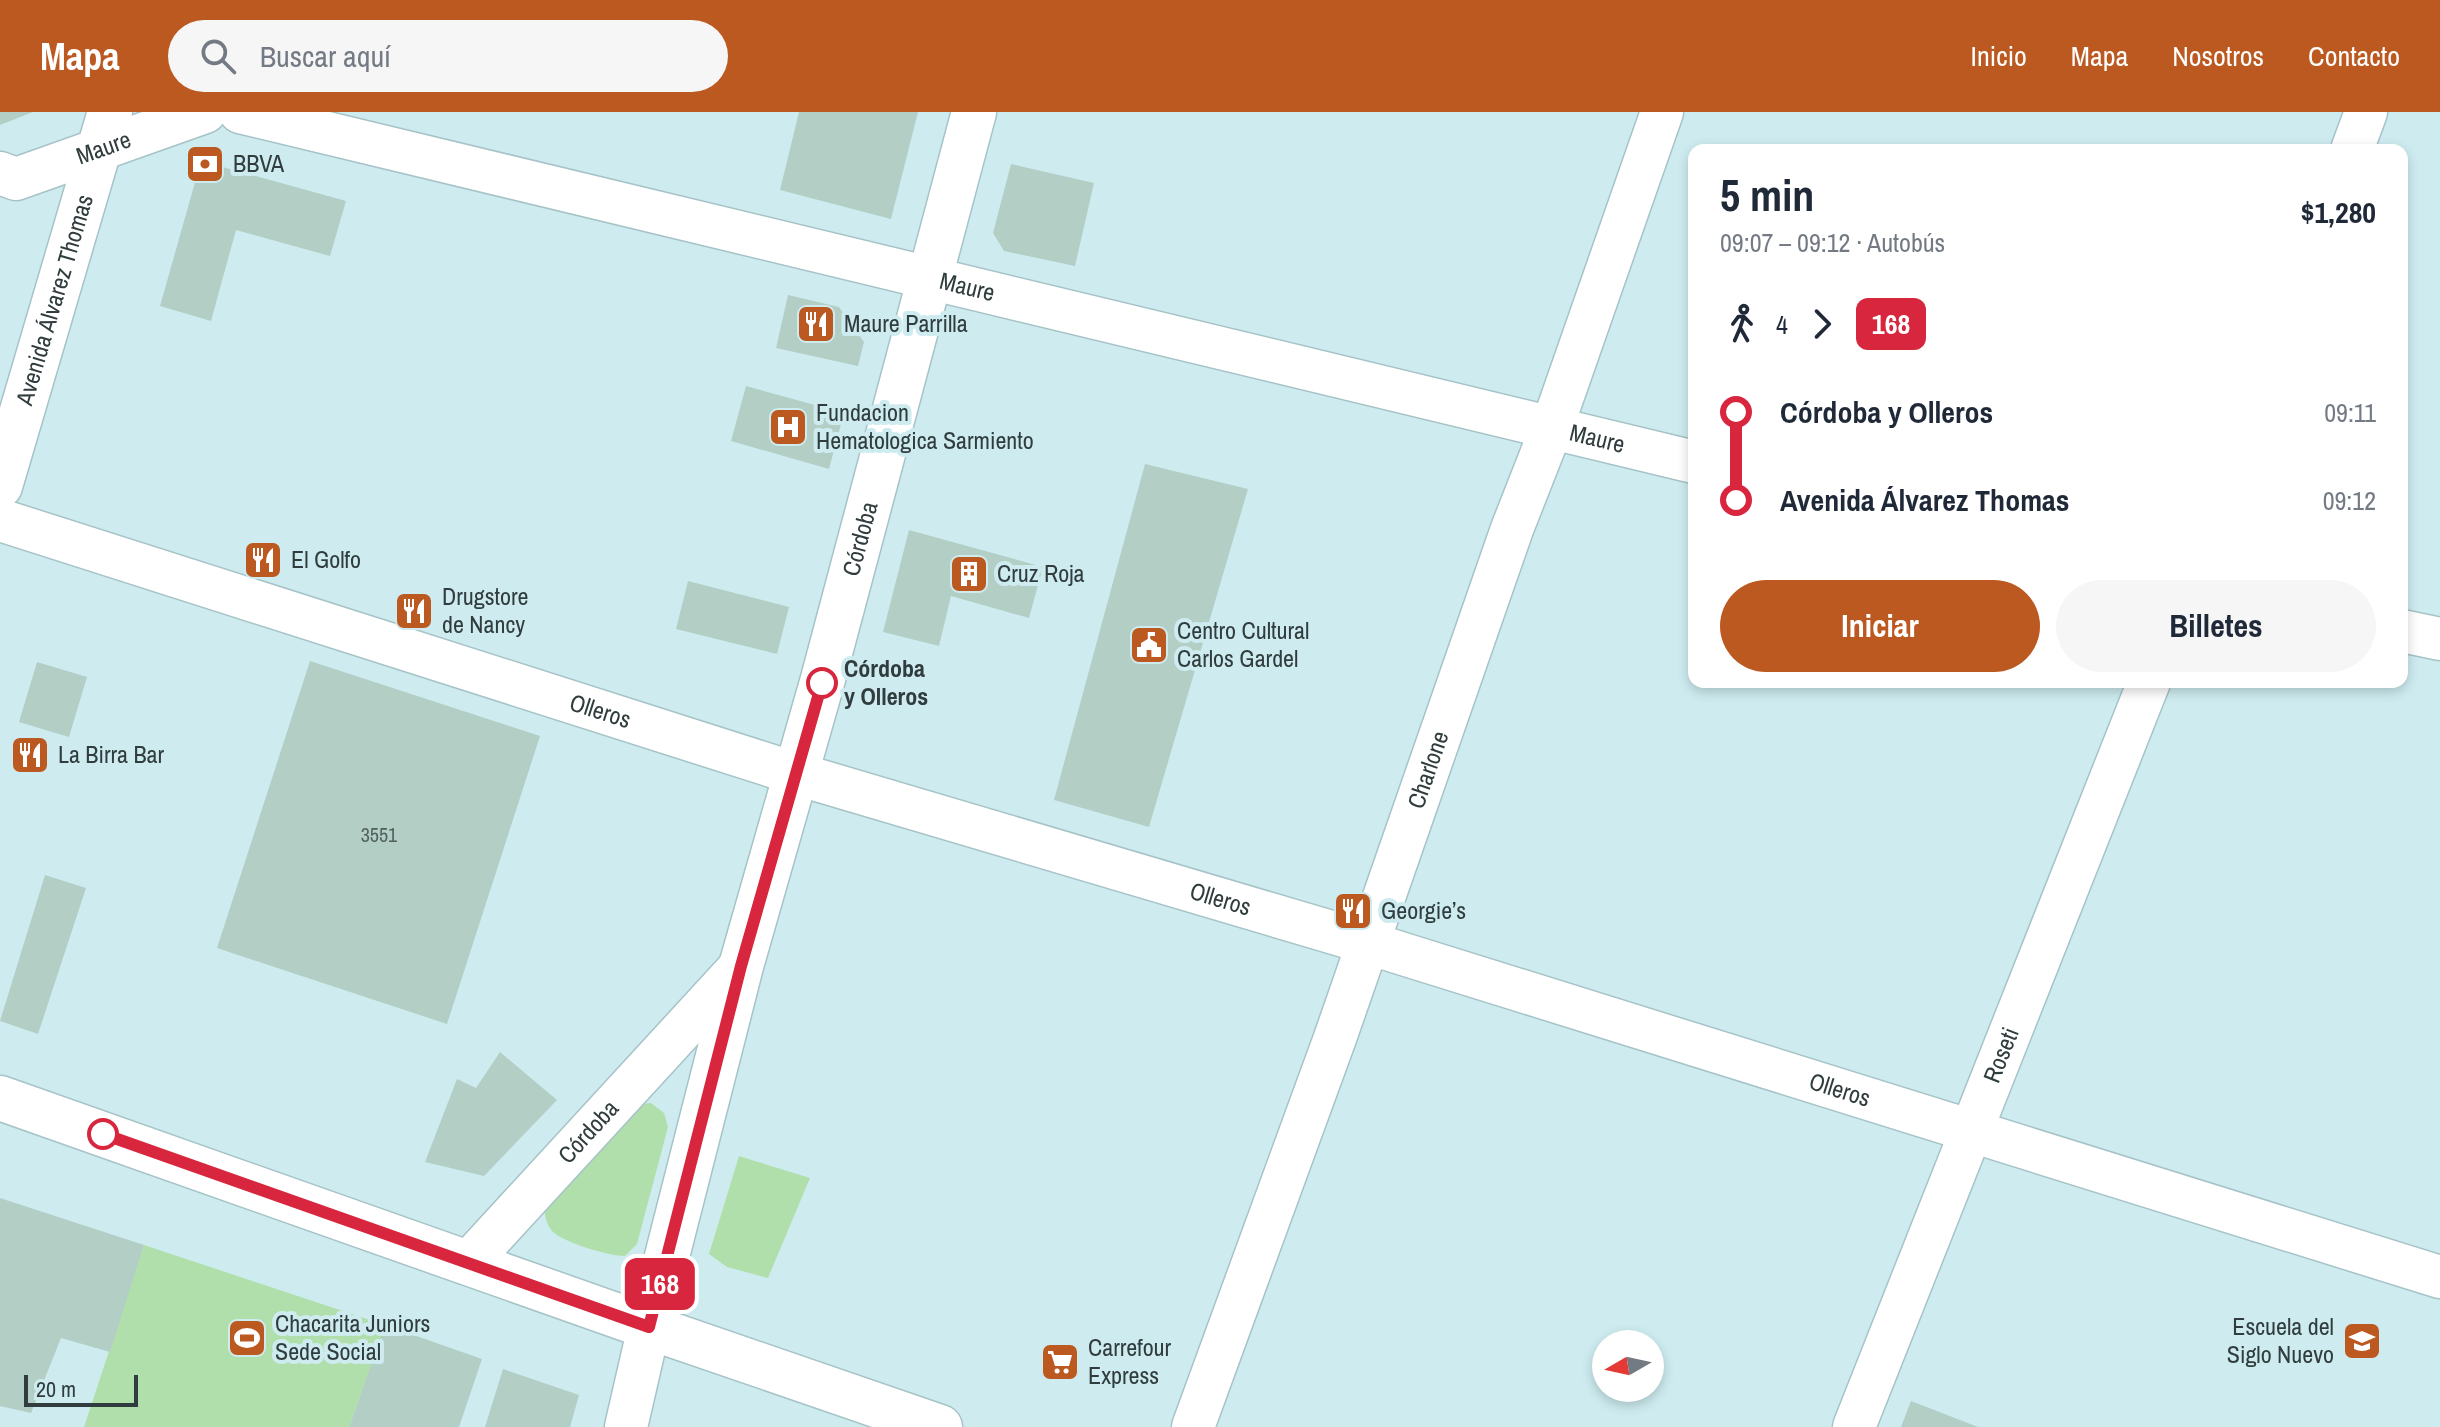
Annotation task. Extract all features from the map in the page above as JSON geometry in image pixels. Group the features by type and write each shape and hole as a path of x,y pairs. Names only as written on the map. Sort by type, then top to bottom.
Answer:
{"main road":[{"name":"Córdoba","path":"649,1327 741,966 797,774 974,112"},
{"name":"Avenida Álvarez Thomas","path":"0,486 104,131"},
{"path":"0,1098 940,1427"}],"street":[{"name":"Maure","path":"0,173 16,179 104,131 205,112"},
{"name":"Maure","path":"240,112 1688,461"},
{"name":"Charlone","path":"1193,1427 1335,1038 1512,529 1552,427 1662,112"},
{"path":"2354,144 2366,112"},
{"name":"Olleros","path":"0,520 797,774 1368,943 2440,1277"},
{"path":"2408,632 2440,639"},
{"name":"Roseti","path":"1854,1427 2147,688"},
{"name":"Córdoba","path":"468,1263 741,966"},
{"path":"626,1427 649,1327"}],"green space":[{"path":"651,1103 664,1113 668,1127 637,1244 625,1256 586,1248 557,1235 548,1226 544,1207 640,1104"},
{"path":"739,1156 810,1178 768,1278 727,1267 709,1254"},
{"name":"Chacarita Juniors Sede Social","path":"144,1245 386,1323 349,1427 84,1427"}],"building":[{"path":"0,112 33,112 0,125"},
{"path":"799,112 918,112 891,219 780,190"},
{"path":"201,161 346,201 330,256 236,230 211,321 160,306"},
{"path":"1011,164 1094,183 1075,266 1004,251 993,233"},
{"name":"Maure Parrilla","path":"788,295 839,307 864,342 858,366 776,348"},
{"name":"Fundacion Hematologica Sarmiento","path":"746,386 844,413 829,469 731,441"},
{"name":"Centro Cultural Carlos Gardel","path":"1145,464 1248,489 1149,827 1054,800"},
{"name":"Cruz Roja","path":"909,530 1043,567 1029,618 951,596 939,646 883,632"},
{"path":"688,581 789,607 777,654 676,629"},
{"path":"310,661 540,736 447,1024 217,948"},
{"path":"37,662 87,677 69,737 19,722"},
{"path":"45,875 86,888 38,1034 0,1021"},
{"path":"500,1052 557,1100 484,1176 425,1162 457,1079 476,1088"},
{"path":"0,1198 144,1245 110,1352 61,1338 31,1413 0,1406"},
{"path":"385,1325 482,1359 459,1427 349,1427"},
{"path":"503,1369 579,1395 570,1427 485,1427"},
{"path":"1911,1401 1978,1427 1901,1427"}],"bus line":[{"name":"168","path":"103,1134 649,1327 741,966 822,683"}],"place":[{"name":"BBVA","path":"205,164"},
{"name":"Maure Parrilla","path":"816,324"},
{"name":"Fundacion Hematologica Sarmiento","path":"788,427"},
{"name":"El Golfo","path":"263,560"},
{"name":"Cruz Roja","path":"969,574"},
{"name":"Drugstore de Nancy","path":"414,611"},
{"name":"Centro Cultural Carlos Gardel","path":"1149,645"},
{"name":"Córdoba y Olleros","path":"822,683"},
{"name":"La Birra Bar","path":"30,755"},
{"name":"Georgie’s","path":"1353,911"},
{"name":"Chacarita Juniors Sede Social","path":"247,1338"},
{"name":"Escuela del Siglo Nuevo","path":"2362,1341"},
{"name":"Carrefour Express","path":"1060,1362"}]}
